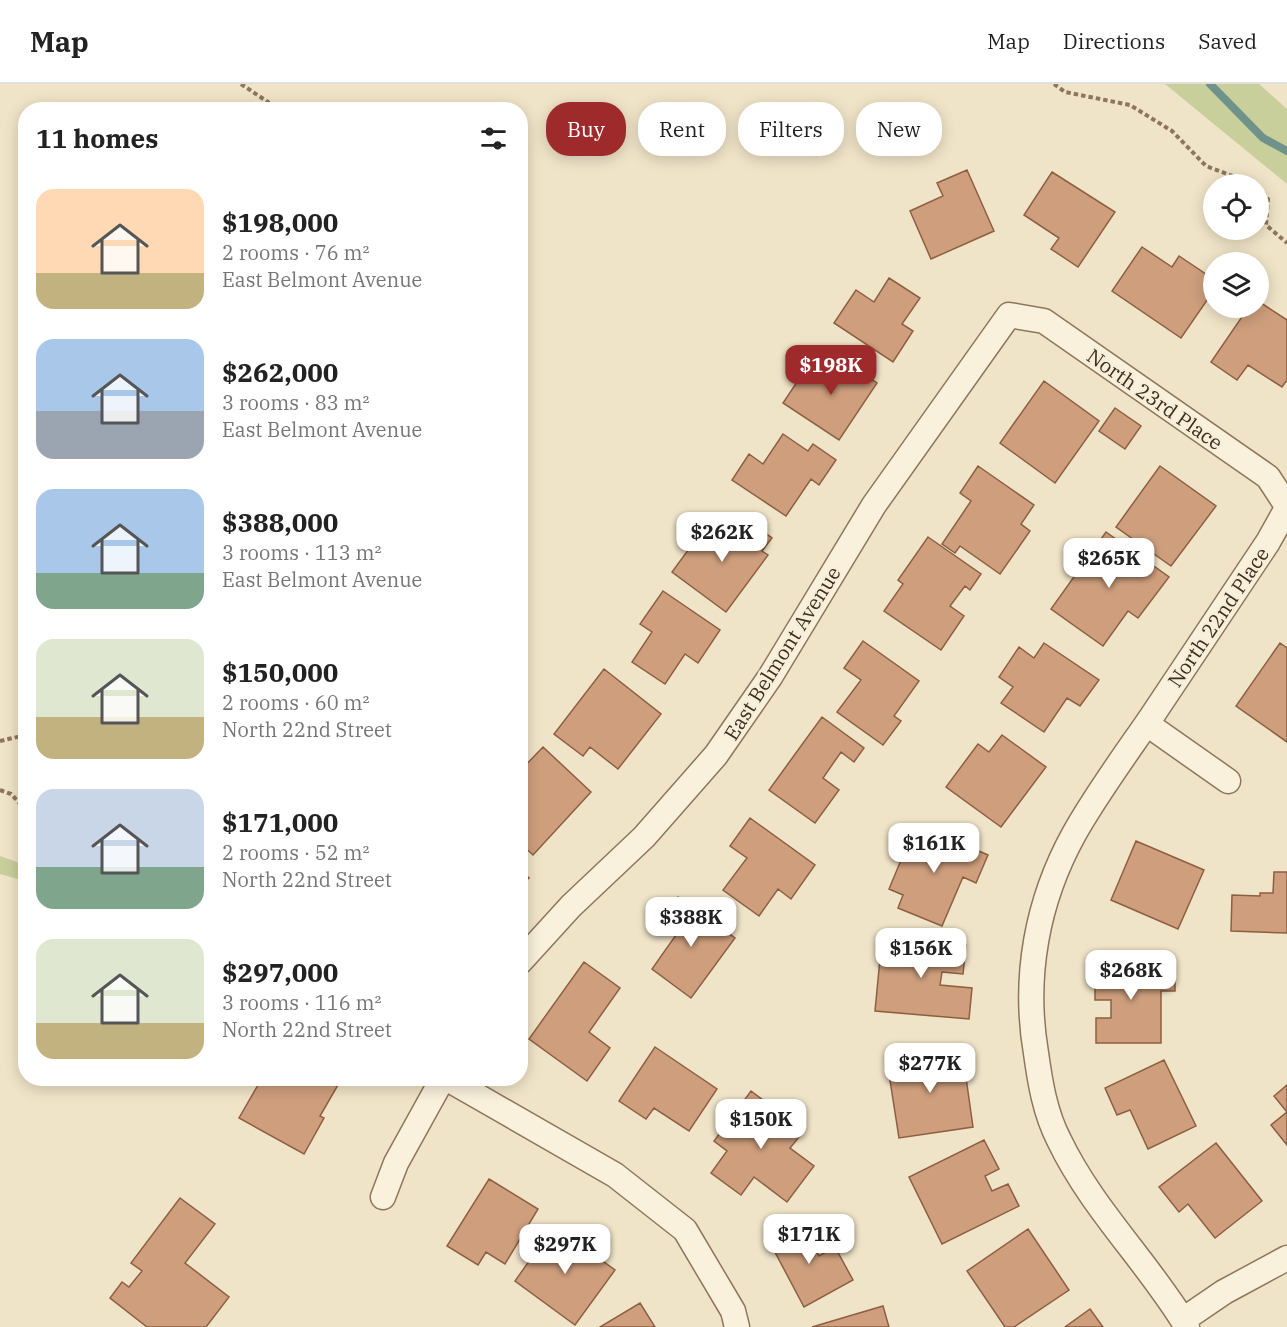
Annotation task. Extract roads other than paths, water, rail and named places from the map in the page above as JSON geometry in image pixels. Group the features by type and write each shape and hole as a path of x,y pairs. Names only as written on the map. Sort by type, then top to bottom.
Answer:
{"street":[{"name":"North 23rd Place","path":"1009,315 1044,321 1268,477 1287,507"},
{"name":"East Belmont Avenue","path":"528,953 571,906 644,837 716,755 770,677 874,505 1009,315"},
{"name":"North 22nd Place","path":"1185,1324 1153,1276 1096,1204 1072,1167 1057,1138 1042,1090 1033,1034 1030,986 1033,952 1046,900 1075,833 1268,542 1287,507"},
{"path":"1147,724 1228,781"},
{"path":"383,1197 396,1163 440,1086"},
{"path":"459,1086 615,1175 685,1230 733,1311 737,1327"},
{"path":"1185,1324 1224,1292 1287,1258"}],"waterway":[{"path":"1210,84 1263,138 1287,151"}]}
